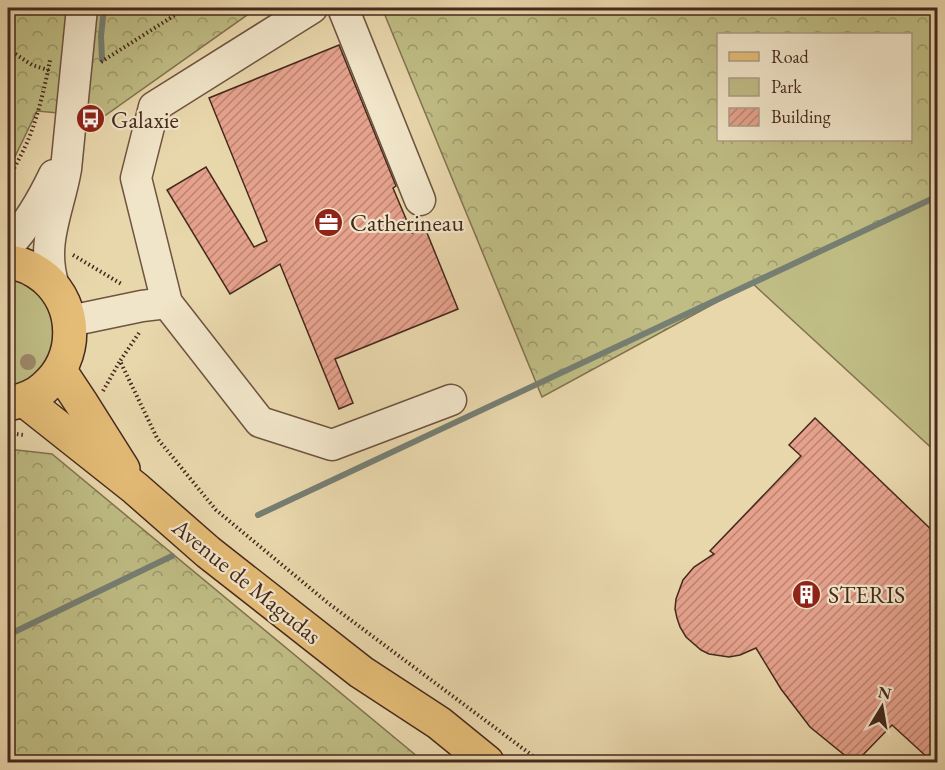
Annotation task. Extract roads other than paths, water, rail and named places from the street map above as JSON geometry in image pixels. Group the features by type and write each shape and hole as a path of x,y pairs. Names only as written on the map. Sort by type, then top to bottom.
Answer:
{"main road":[{"path":"8,262 15,262 36,271 54,286 64,303 70,321 67,355 60,371 44,388 16,402"},
{"name":"Avenue de Magudas","path":"60,371 135,488"},
{"name":"Avenue de Magudas","path":"16,402 135,488 208,552 361,672 439,723 487,762"},
{"name":"Avenue de Magudas","path":"361,672 428,738 458,762"}],"street":[{"path":"54,286 50,273 50,241 68,156 67,66 82,8"},
{"path":"312,8 154,107 136,178 154,305 260,423 332,444 451,400"},
{"path":"343,8 420,200"},
{"path":"8,246 42,198 68,142"},
{"path":"70,321 154,305"}],"waterway":[{"path":"102,59 101,36 104,8"},
{"path":"258,515 938,196"},
{"path":"8,635 172,556"}],"place":[{"name":"Galaxie","path":"90,119"},
{"name":"Catherineau","path":"329,222"},
{"name":"STERIS","path":"807,594"}]}
